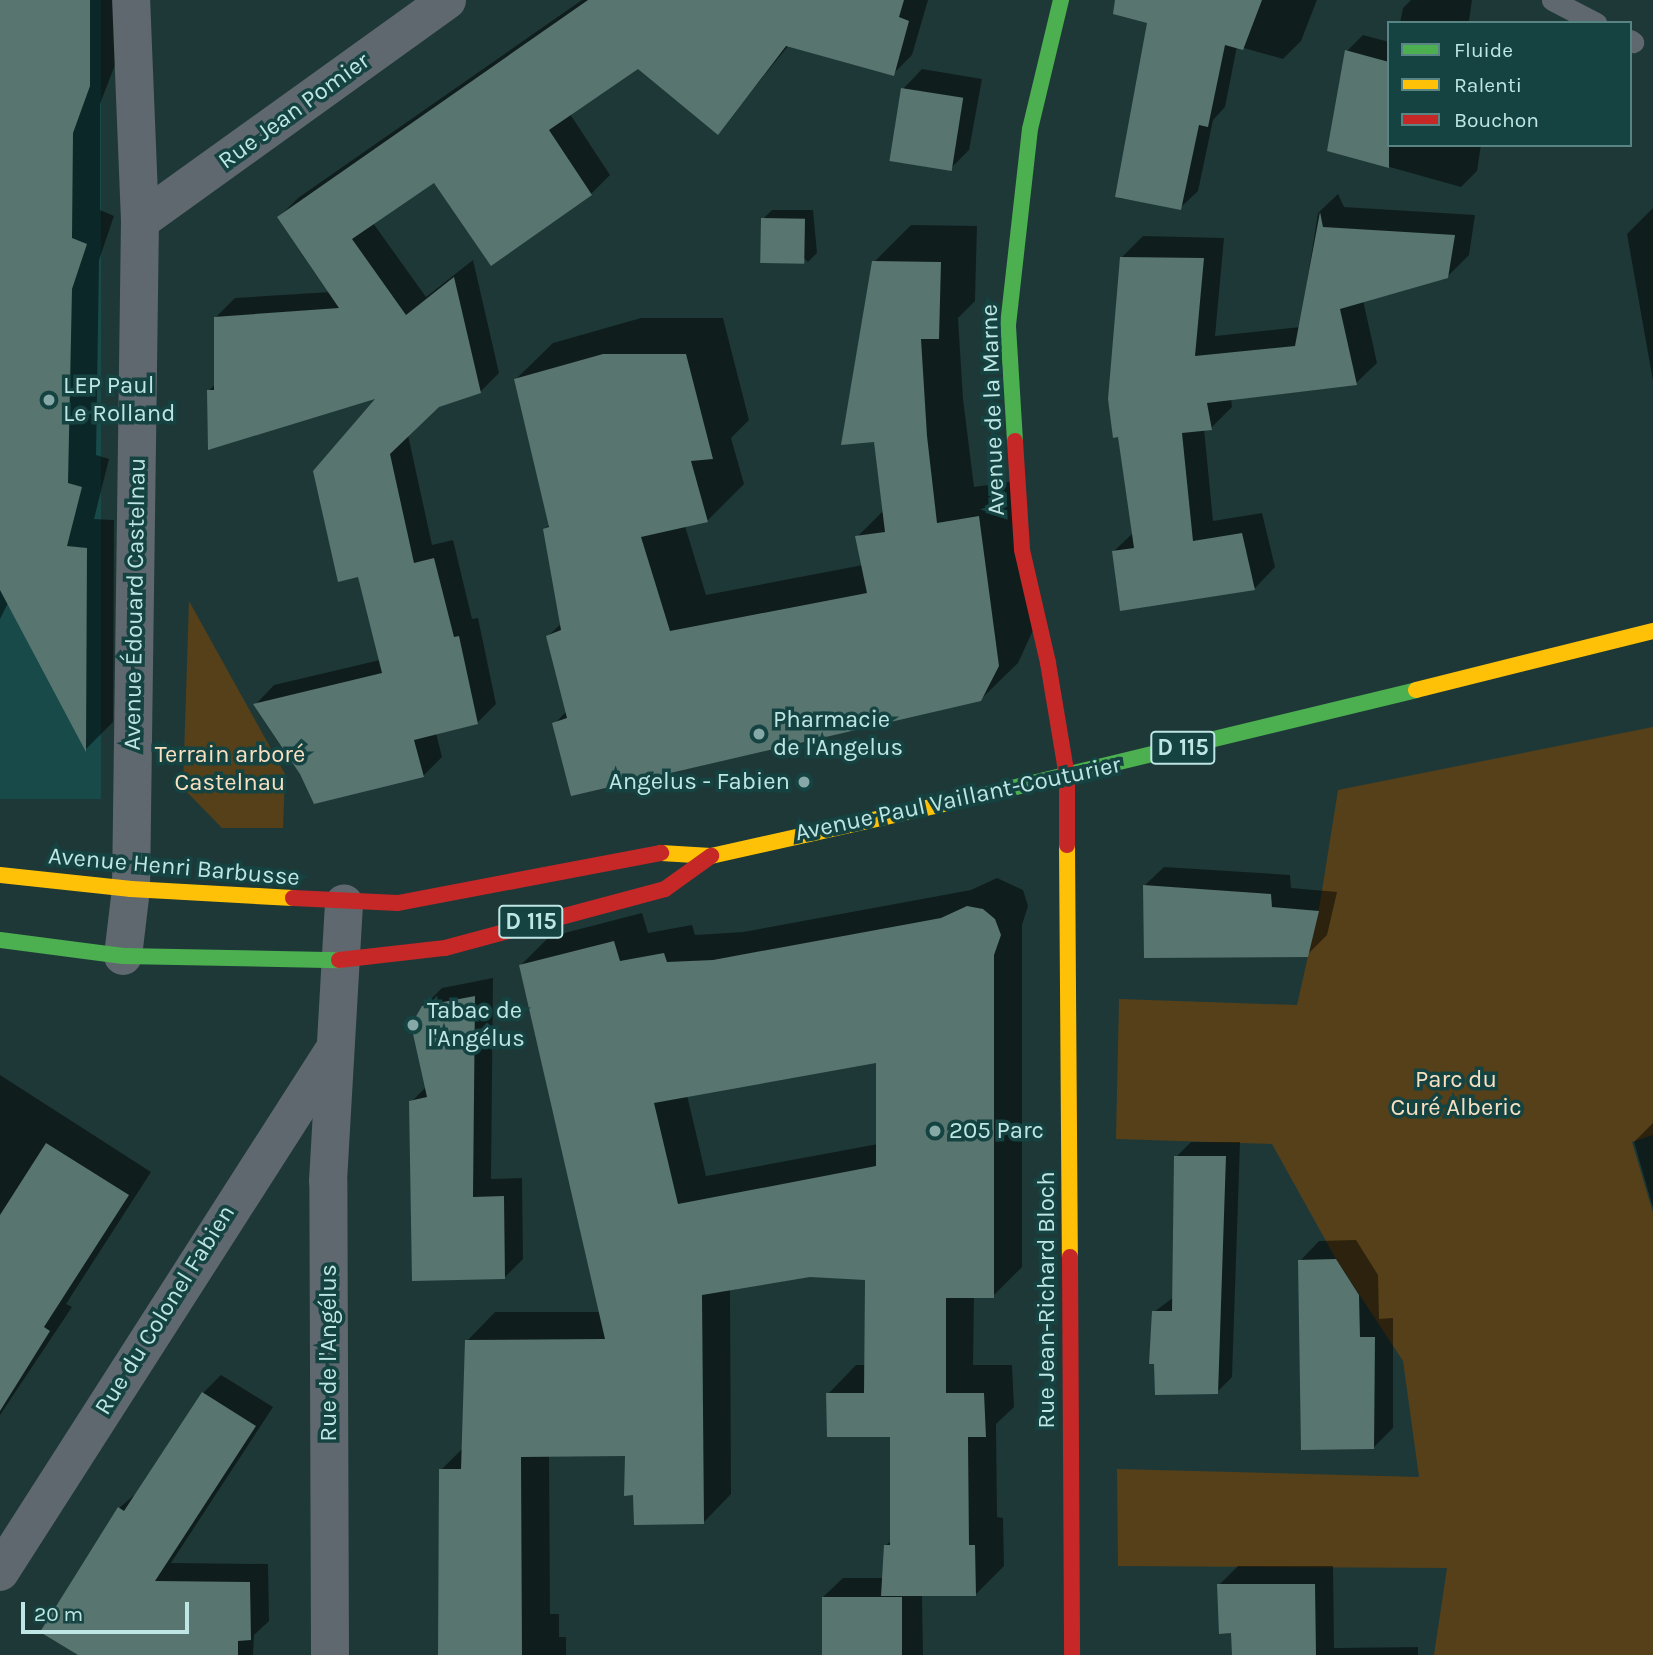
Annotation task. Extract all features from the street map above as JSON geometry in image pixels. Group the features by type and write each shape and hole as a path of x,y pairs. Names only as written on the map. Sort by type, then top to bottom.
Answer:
{"main road":[{"name":"Avenue de la Marne","path":"1061,0 1030,129 1007,325 1021,550 1048,663 1067,777"},
{"name":"Avenue Paul Vaillant-Couturier","path":"344,903 398,903 655,853 711,856 1067,777 1653,632"},
{"name":"Rue Jean-Richard Bloch","path":"1067,777 1072,1655"},
{"name":"Avenue Paul Vaillant-Couturier","path":"0,940 123,956 342,960 445,948 665,889 711,856"},
{"name":"Avenue Henri Barbusse","path":"0,875 131,889 344,903"}],"street":[{"name":"Avenue Édouard Castelnau","path":"123,956 131,889 140,221 131,0"},
{"name":"Rue Jean Pomier","path":"140,221 447,0"},
{"path":"342,960 344,903"},
{"name":"Rue de l'Angélus","path":"330,1655 328,1181 334,1050 342,960"},
{"name":"Rue du Colonel Fabien","path":"0,1572 334,1050"}],"lane":[{"path":"1552,0 1592,21"}],"shaded area":[{"name":"LEP Paul Le Rolland","path":"0,0 101,0 101,799 0,799"}],"green space":[{"name":"Terrain arboré Castelnau","path":"189,601 285,774 283,828 222,828 183,788"},
{"name":"Parc du Curé Alberic","path":"1653,727 1653,1135 1632,1142 1653,1213 1653,1655 1434,1655 1447,1568 1118,1566 1117,1469 1419,1477 1403,1361 1336,1259 1272,1144 1116,1139 1119,999 1297,1005 1320,903 1338,790"}],"building":[{"name":"LEP Paul Le Rolland","path":"0,0 90,0 90,86 73,133 72,238 87,244 72,289 68,483 82,487 67,546 87,548 86,752 0,590"},
{"path":"588,0 904,0 899,17 909,21 894,76 786,46 718,135 638,69 549,130 592,195 491,266 434,183 352,239 406,315 454,277 481,393 439,407 390,454 414,563 434,558 454,637 459,636 478,724 414,740 424,777 314,804 300,774 253,704 382,673 358,577 338,582 313,471 375,399 208,450 207,390 214,390 214,317 339,308 277,217"},
{"path":"1115,0 1262,0 1243,50 1225,45 1208,127 1199,125 1181,210 1115,197 1147,23 1113,14"},
{"path":"1345,50 1387,61 1389,168 1327,151"},
{"path":"901,88 963,98 952,171 889,161"},
{"path":"1320,212 1323,227 1455,235 1448,278 1340,309 1357,385 1207,403 1212,430 1182,433 1193,541 1242,533 1255,590 1120,611 1112,551 1134,548 1118,437 1113,438 1108,399 1120,257 1204,258 1195,356 1295,346"},
{"path":"761,218 805,219 804,264 760,263"},
{"path":"872,261 941,262 939,339 921,339 927,436 937,523 979,516 999,666 981,701 571,796 552,723 567,718 546,636 561,630 543,529 549,527 514,379 603,354 686,354 713,459 691,461 708,522 641,537 670,631 867,593 855,536 885,532 874,442 841,445"},
{"path":"1143,885 1271,894 1272,907 1319,911 1308,957 1144,958"},
{"path":"967,906 983,909 995,919 1001,935 994,955 994,1298 946,1298 946,1393 984,1393 986,1437 968,1437 969,1545 975,1545 976,1596 881,1596 884,1545 890,1545 890,1437 827,1437 826,1393 864,1393 865,1280 810,1277 702,1295 704,1524 634,1525 633,1495 624,1496 625,1456 521,1457 522,1655 438,1655 439,1469 461,1469 465,1340 605,1339 519,965 614,941 620,961 664,953 667,962 713,960 941,918","holes":["876,1063 876,1166 678,1204 654,1103"]},
{"path":"475,996 473,1197 504,1196 505,1279 412,1281 409,1101 427,1097 411,1025 422,1006"},
{"path":"46,1143 129,1195 44,1327 50,1331 0,1411 0,1215"},
{"path":"1174,1156 1226,1156 1218,1394 1155,1395 1154,1364 1149,1364 1152,1311 1172,1311"},
{"path":"1336,1259 1359,1295 1360,1337 1375,1337 1374,1449 1301,1450 1298,1260"},
{"path":"202,1392 256,1426 155,1581 250,1582 251,1640 238,1641 238,1655 78,1655 40,1632 118,1507 124,1511"},
{"path":"1217,1584 1315,1584 1316,1655 1232,1655 1231,1633 1219,1634"},
{"path":"822,1597 902,1597 902,1655 822,1655"}],"traffic: fast":[{"path":"1015,441 1008,325 1030,129 1061,0"},
{"path":"962,800 1416,690"},
{"path":"0,940 123,956 339,960"}],"traffic: slow":[{"path":"1416,690 1653,631"},
{"path":"661,853 711,856 962,800"},
{"path":"1067,845 1070,1257"},
{"path":"0,875 131,889 293,898"}],"traffic: jam":[{"path":"1015,441 1022,550 1048,663 1067,777 1067,845"},
{"path":"293,898 398,903 661,853"},
{"path":"339,960 445,948 665,889 711,856"},
{"path":"1070,1257 1072,1655"}],"place":[{"name":"LEP Paul Le Rolland","path":"49,400"},
{"name":"Pharmacie de l'Angelus","path":"759,734"},
{"name":"Angelus - Fabien","path":"804,782"},
{"name":"Tabac de l'Angélus","path":"413,1025"},
{"name":"205 Parc","path":"935,1131"}]}
